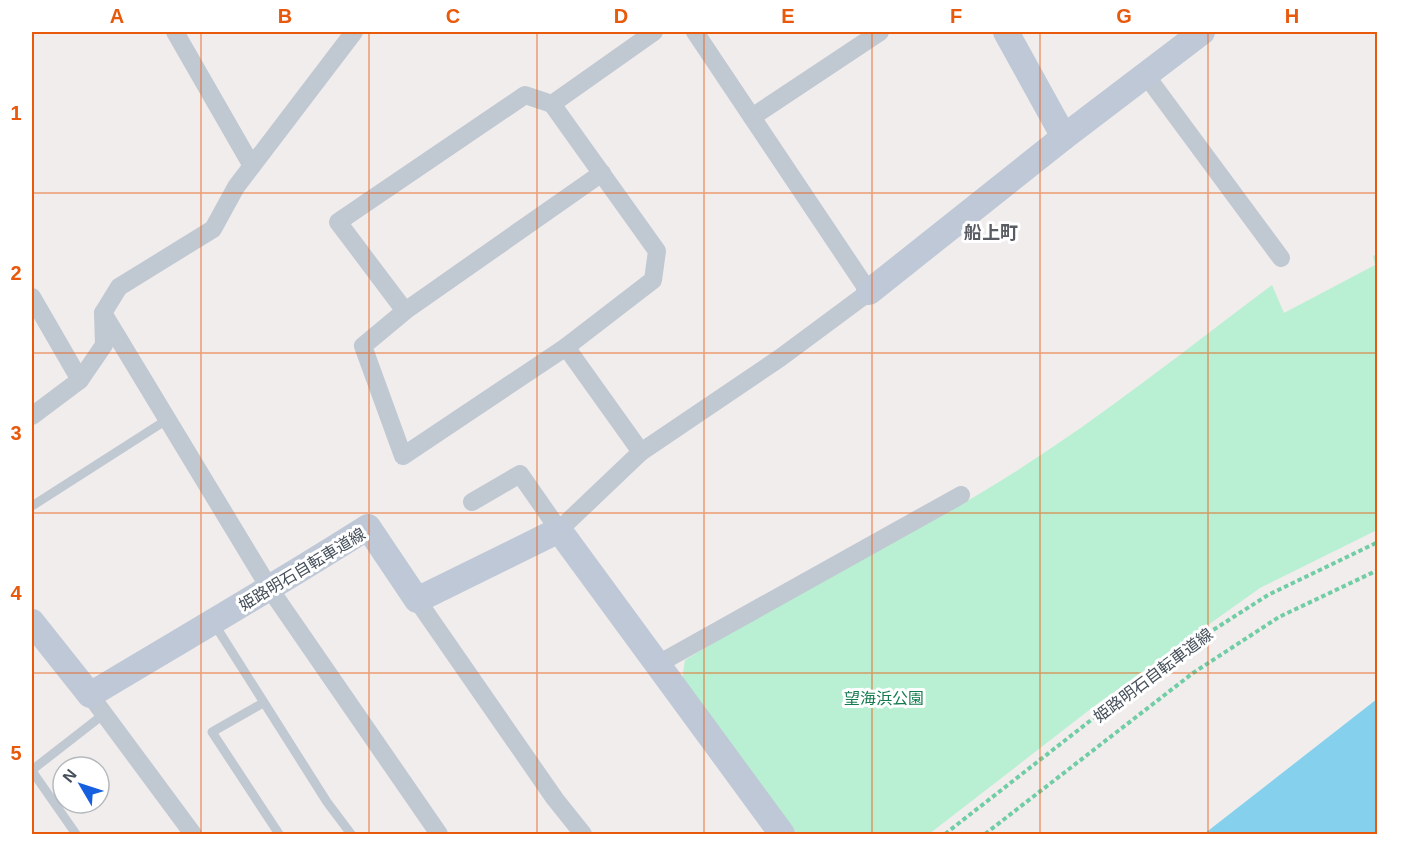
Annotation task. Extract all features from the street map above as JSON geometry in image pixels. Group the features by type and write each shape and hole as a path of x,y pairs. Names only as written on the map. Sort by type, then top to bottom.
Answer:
{"main road":[{"path":"1006,32 1064,137"},
{"path":"869,292 1064,137 1202,32"},
{"name":"姫路明石自転車道線","path":"97,704 212,621 270,589 368,527 417,600"},
{"path":"417,600 559,530 782,834"},
{"path":"32,622 97,704"}],"street":[{"path":"175,32 252,166"},
{"path":"32,416 80,380 104,345 104,313 118,288 213,229 236,187 354,32"},
{"path":"552,104 654,32"},
{"path":"472,502 520,474 559,530 641,452 780,358 869,292 694,32"},
{"path":"752,117 880,32"},
{"path":"1145,75 1281,258"},
{"path":"405,311 339,222 525,94 552,104 602,173 657,251 653,280 566,347 404,456 363,346 405,311 602,173"},
{"path":"32,297 80,380"},
{"path":"104,313 270,589 439,834"},
{"path":"566,347 641,452"},
{"path":"658,664 961,495"},
{"path":"417,600 555,799 583,834"},
{"path":"97,704 188,831"}],"lane":[{"path":"32,506 168,419"},
{"path":"212,621 263,703 351,834"},
{"path":"263,703 212,732 279,834"},
{"path":"76,834 32,770 97,704"}],"path":[{"name":"姫路明石自転車道線","path":"945,834 1178,653 1268,595 1377,542"},
{"name":"姫路明石自転車道線","path":"985,834 1193,672 1279,617 1377,570"}],"green space":[{"name":"望海浜公園","path":"1377,254 1377,530 1260,588 1097,704 929,834 797,834 682,679 685,660 952,501 962,504 1003,480 1082,427 1272,285 1284,313 1375,265 1373,256"}],"water":[{"path":"1377,699 1377,834 1204,834"}],"district":[{"name":"船上町","path":"991,233"}]}
